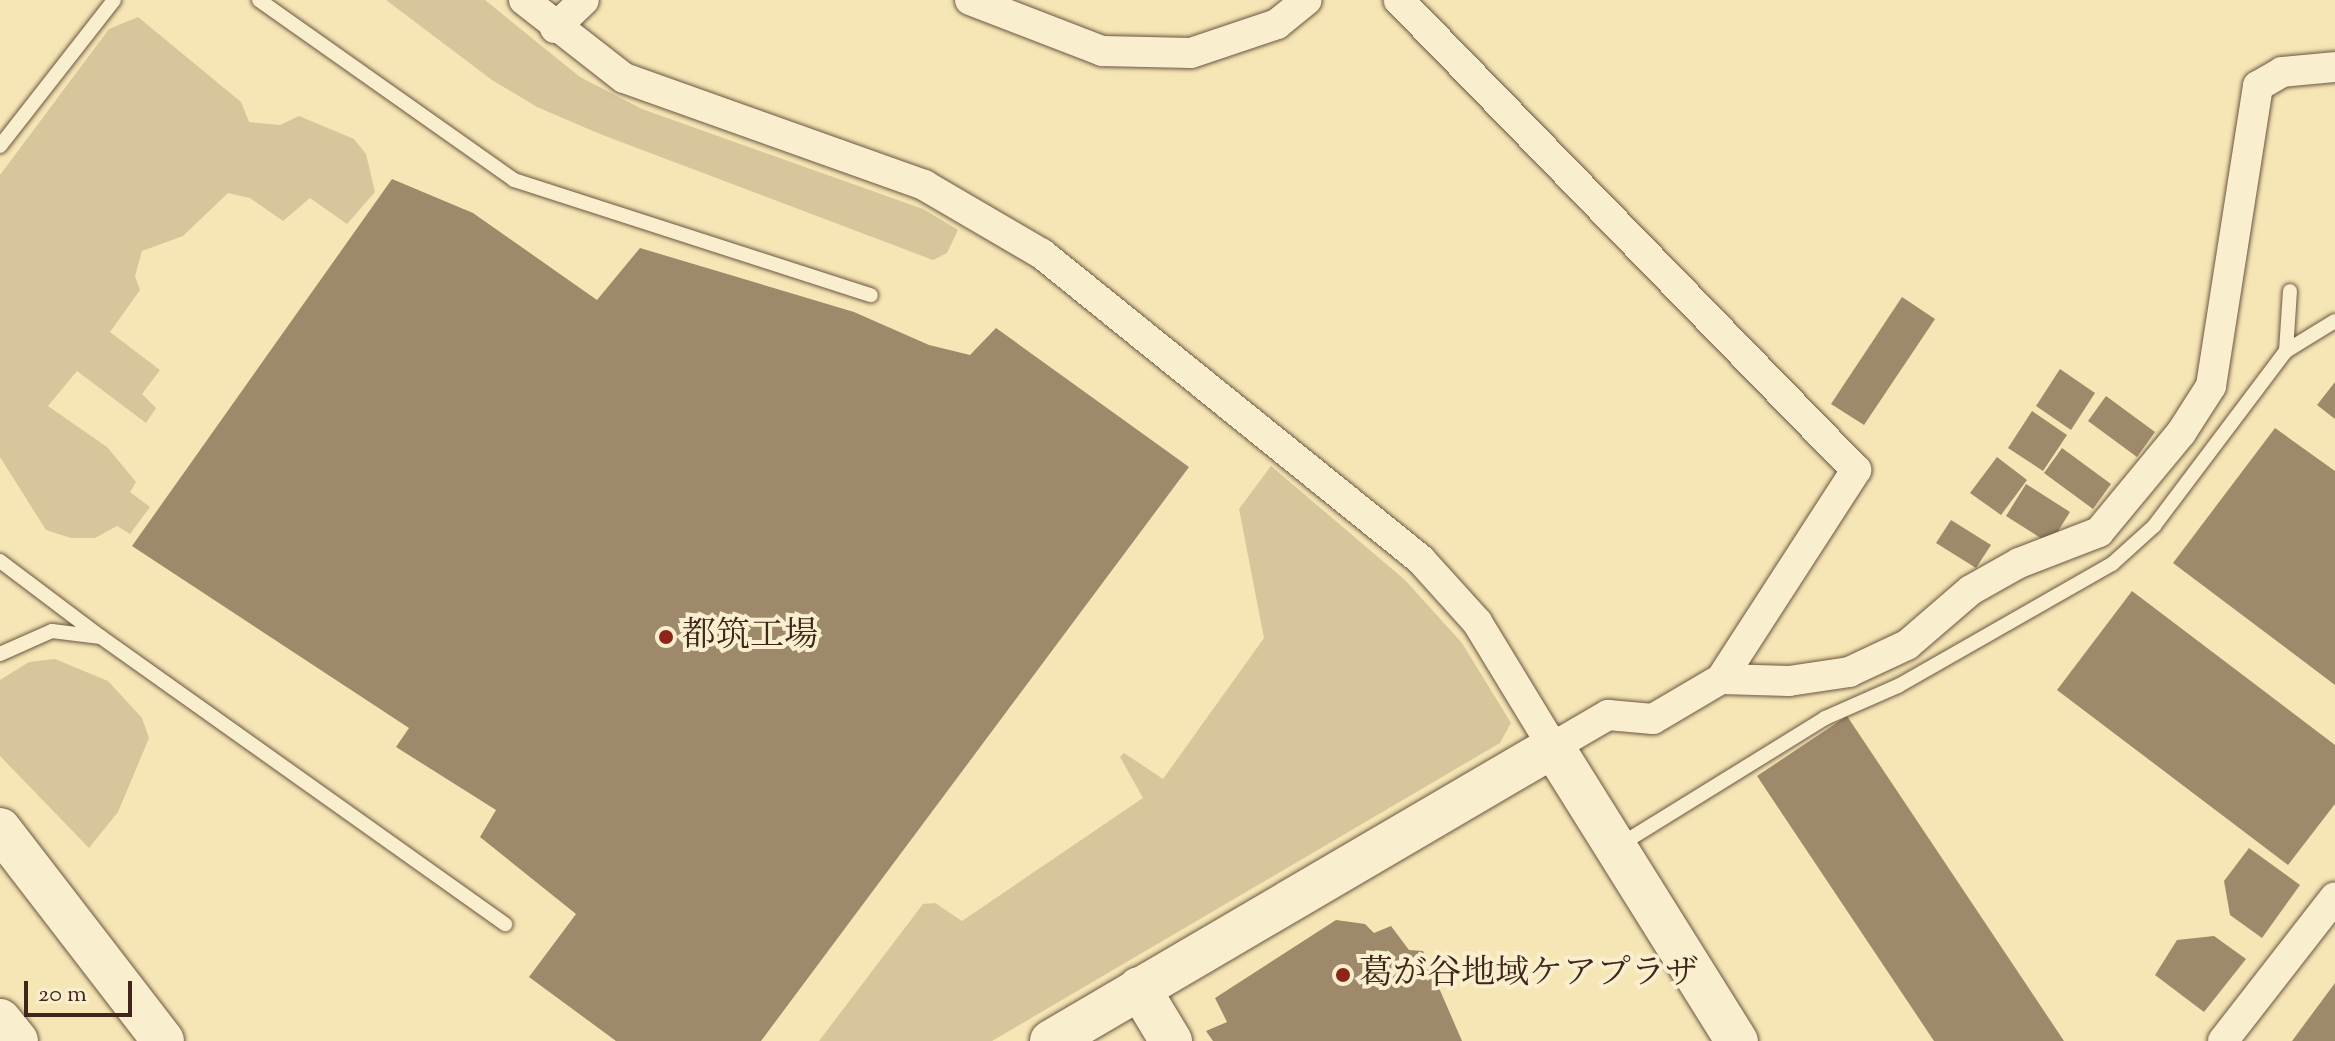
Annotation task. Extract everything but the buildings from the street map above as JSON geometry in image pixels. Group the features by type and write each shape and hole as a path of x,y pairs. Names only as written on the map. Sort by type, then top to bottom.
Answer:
{"street":[{"path":"524,0 555,28 624,78 924,185 1042,254 1421,560 1477,622 1737,1041"},
{"path":"555,28 584,0"},
{"path":"970,0 1102,51 1191,53 1277,24 1307,0"},
{"path":"1051,1041 1608,715 1653,719 1721,679 1856,470 1399,0"},
{"path":"1721,679 1789,681 1849,672 1907,645 1971,590 2019,563 2099,532 2181,433 2211,386 2258,86 2282,72 2335,67"},
{"path":"0,829 163,1041"},
{"path":"2223,1041 2335,897"},
{"path":"1139,988 1171,1041"},
{"path":"0,1020 17,1041"}],"lane":[{"path":"0,146 114,0"},
{"path":"259,0 514,180 871,295"},
{"path":"2286,351 2290,291"},
{"path":"1617,846 1825,718 1898,686 2112,564 2154,526 2286,351 2335,321"},
{"path":"0,561 101,637 505,924"},
{"path":"0,654 52,631 101,637"}],"shaded area":[{"path":"386,0 485,0 580,77 642,109 923,209 958,230 947,253 933,260 600,134 537,107 492,80"},
{"path":"138,17 241,102 249,122 280,125 299,116 354,139 366,154 375,192 347,224 310,198 283,221 250,198 228,193 183,236 142,251 135,276 140,290 110,332 160,370 142,394 156,408 146,423 77,371 48,406 107,447 136,482 130,492 150,507 130,534 117,526 95,538 71,538 46,530 0,457 0,175 109,29"},
{"path":"1271,466 1405,580 1462,643 1511,723 1500,743 992,1041 819,1041 923,904 935,903 962,921 1143,798 1120,757 1124,753 1163,779 1264,638 1239,509"},
{"path":"55,659 108,681 142,718 149,738 118,812 89,848 0,756 0,680 29,662"}],"place":[{"name":"都筑工場","path":"666,637"},
{"name":"葛が谷地域ケアプラザ","path":"1343,975"}]}
